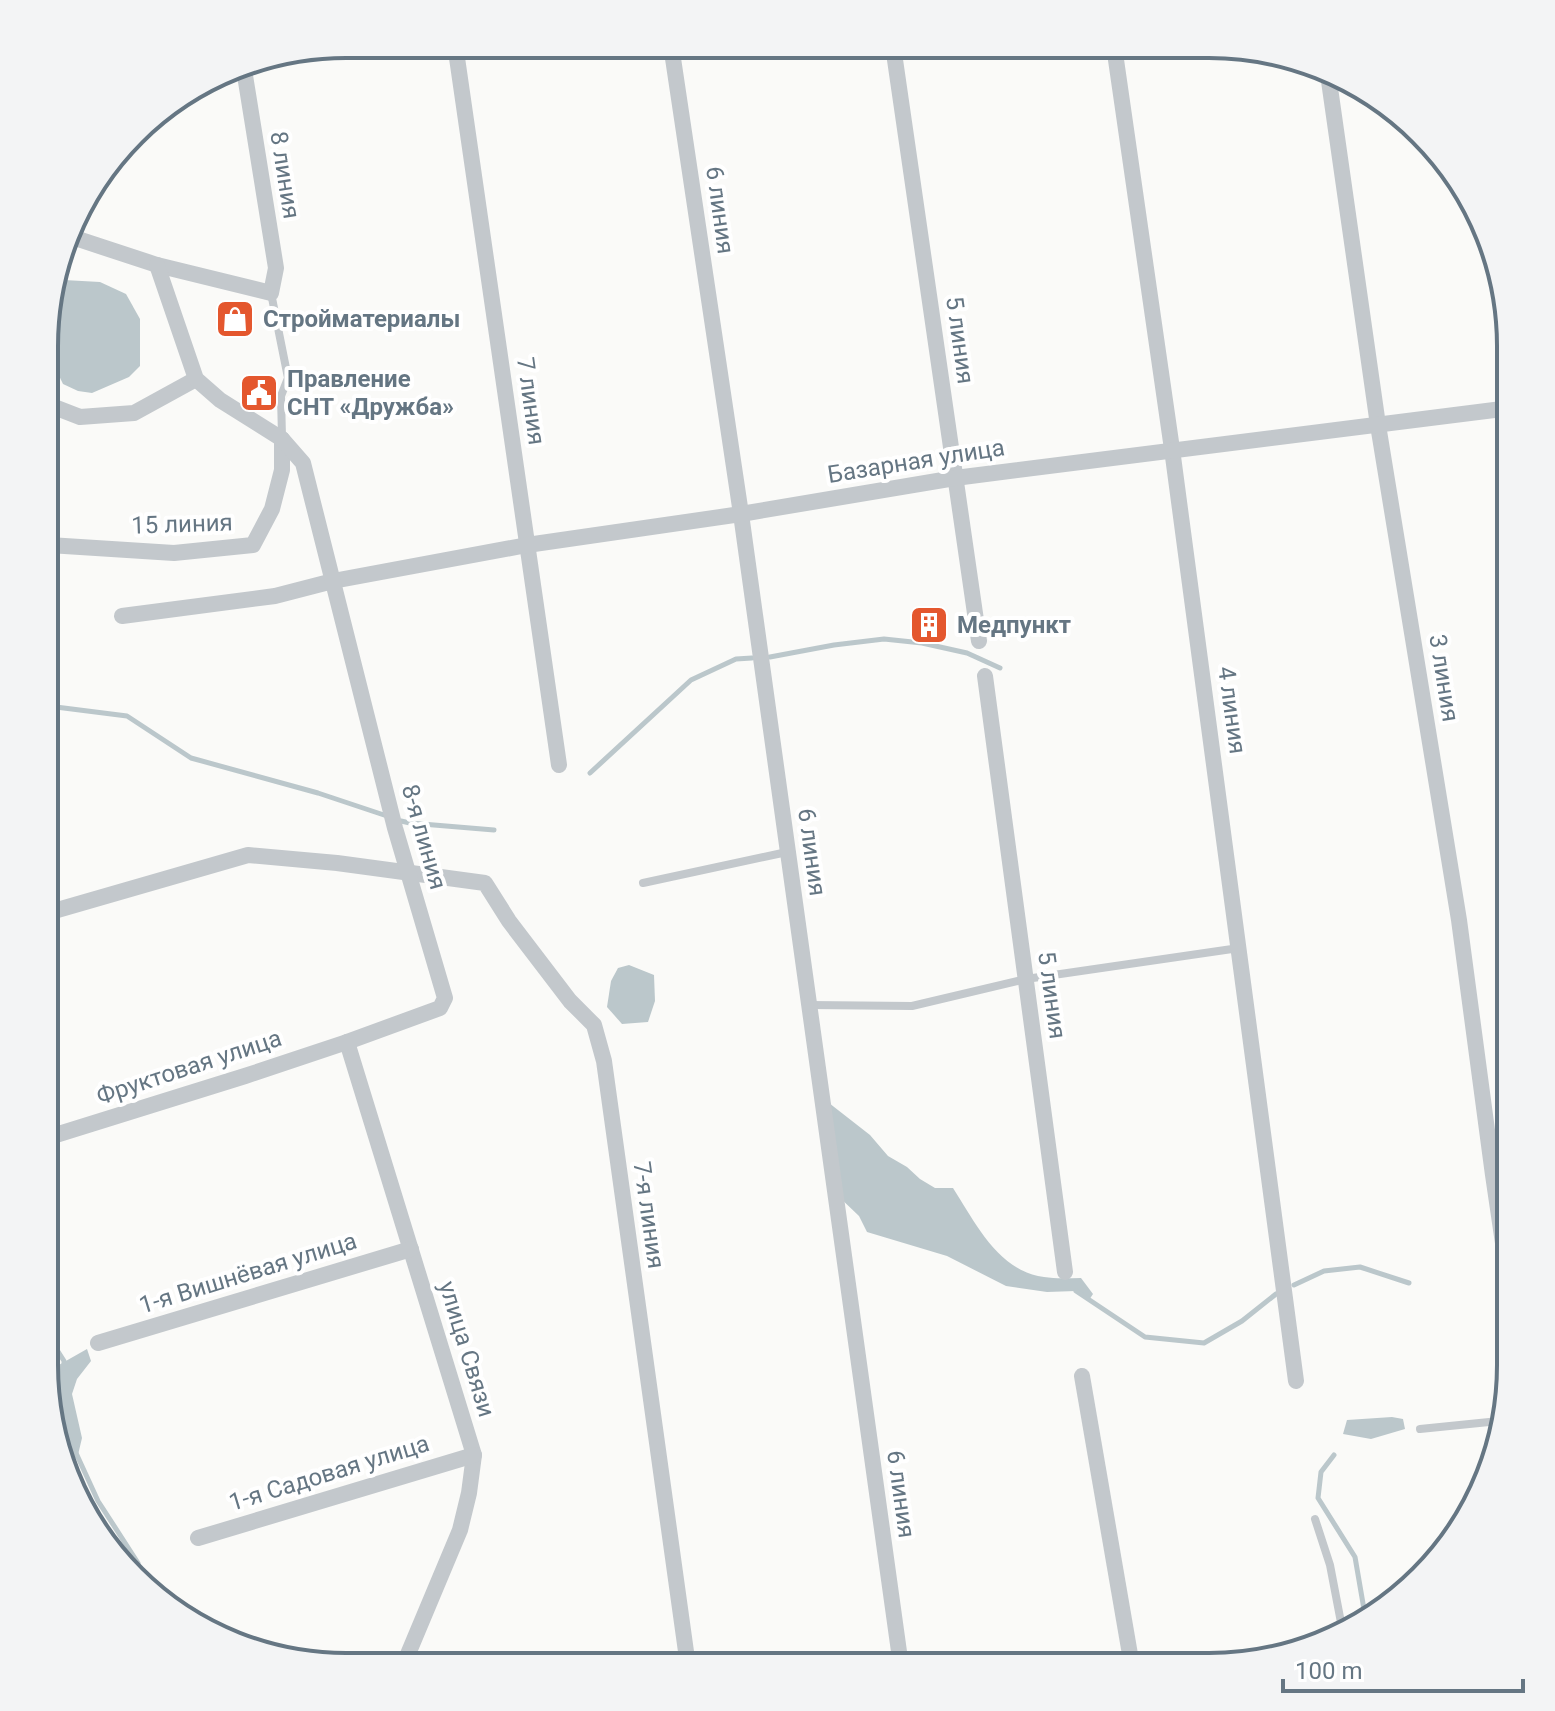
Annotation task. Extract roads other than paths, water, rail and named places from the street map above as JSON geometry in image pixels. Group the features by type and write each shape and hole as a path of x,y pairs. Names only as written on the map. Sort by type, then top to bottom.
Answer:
{"street":[{"name":"7 линия","path":"457,58 559,765"},
{"name":"6 линия","path":"673,58 741,514 899,1653"},
{"name":"5 линия","path":"895,58 979,641"},
{"name":"4 линия","path":"1116,58 1240,948 1296,1381"},
{"name":"8 линия","path":"245,76 276,268 271,293"},
{"name":"3 линия","path":"1330,85 1378,425 1459,920 1497,1202"},
{"path":"79,239 157,265 271,293"},
{"path":"157,265 196,379 220,400 282,439"},
{"path":"58,408 80,417 134,413 196,379"},
{"name":"Базарная улица","path":"122,616 275,596 333,581 527,545 741,514 955,478 1497,410"},
{"name":"15 линия","path":"58,546 174,553 253,545 272,509 282,470 282,439"},
{"name":"8-я линия","path":"282,439 303,463 394,821 445,998 440,1008 347,1042"},
{"name":"5 линия","path":"985,676 1065,1272"},
{"name":"7-я линия","path":"58,910 248,855 409,871 485,883 509,921 570,1001 594,1025 604,1061 686,1653"},
{"name":"Фруктовая улица","path":"58,1134 347,1042"},
{"name":"улица Связи","path":"347,1042 474,1455 460,1530 408,1653"},
{"name":"1-я Вишнёвая улица","path":"98,1343 411,1249"},
{"path":"1082,1376 1130,1653"},
{"name":"1-я Садовая улица","path":"198,1538 474,1455"}],"lane":[{"path":"271,293 288,378 281,396 282,439"},
{"path":"643,883 788,852"},
{"path":"808,1005 912,1006 1026,979 1240,948"},
{"path":"1420,1429 1491,1422"},
{"path":"1315,1519 1330,1565 1341,1621"}],"waterway":[{"path":"770,657 884,639 967,653 1000,668"},
{"path":"590,773 691,680 736,659 752,658"},
{"path":"58,707 127,716 191,758 318,793 384,815"},
{"path":"401,821 494,830"},
{"path":"1294,1285 1324,1271 1360,1267 1409,1283"},
{"path":"1076,1291 1145,1337 1204,1343 1242,1321 1276,1294"},
{"path":"58,1352 64,1368"},
{"path":"76,1453 98,1501 138,1563"},
{"path":"1334,1455 1321,1472 1318,1498 1355,1557 1364,1607"}],"place":[{"name":"Стройматериалы","path":"235,319"},
{"name":"Правление СНТ «Дружба»","path":"259,393"},
{"name":"Медпункт","path":"929,625"}]}
